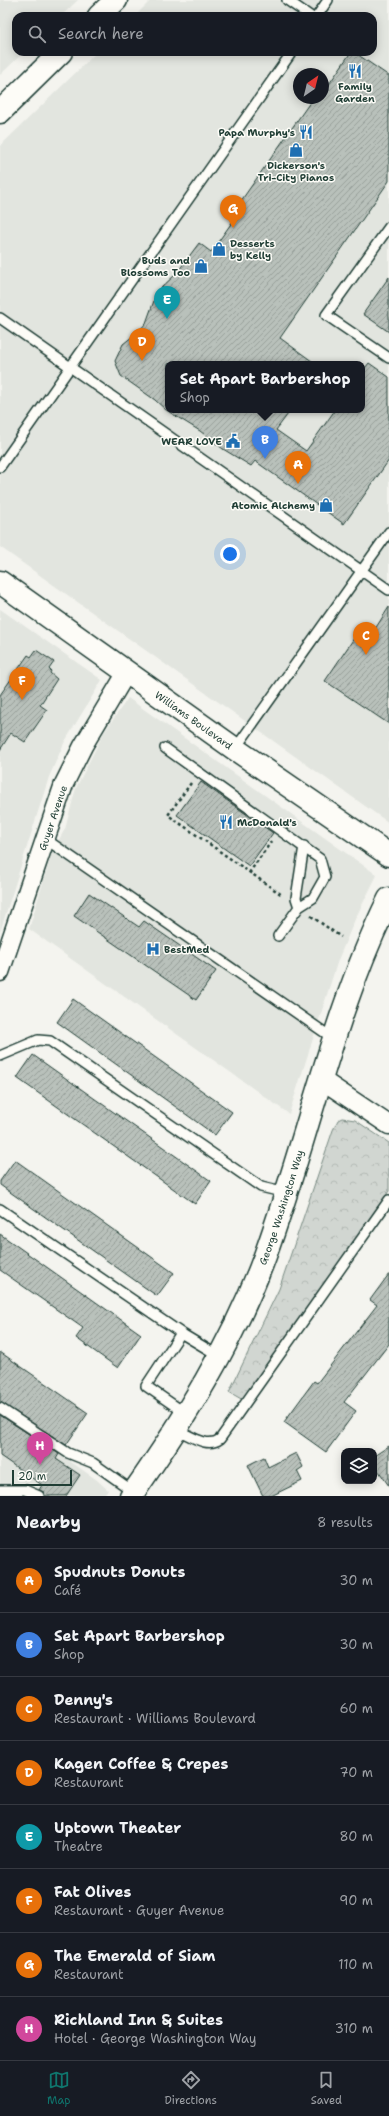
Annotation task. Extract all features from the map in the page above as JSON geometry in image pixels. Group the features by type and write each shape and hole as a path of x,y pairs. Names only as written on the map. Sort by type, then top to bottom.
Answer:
{"main road":[{"path":"103,12 116,0"},
{"path":"0,112 57,56"},
{"name":"Williams Boulevard","path":"0,582 235,749 389,855"},
{"name":"George Washington Way","path":"132,1494 182,1422 220,1356 248,1300 286,1193 359,966 389,899"}],"street":[{"name":"Guyer Avenue","path":"0,972 44,838 64,784 83,746 126,672"},
{"path":"322,1080 389,1125"}],"lane":[{"path":"287,0 304,12"},
{"path":"320,12 328,0"},
{"path":"0,467 289,56"},
{"path":"389,227 326,316 389,358"},
{"path":"0,318 389,590"},
{"path":"235,749 389,532"},
{"path":"165,748 304,846 320,859 325,877 313,898 299,907 278,936"},
{"path":"44,838 335,1040"},
{"path":"299,907 296,898 304,846"},
{"path":"0,1056 38,1040 50,1041 261,1187 286,1193"},
{"path":"181,1333 146,1386 182,1422 208,1443 215,1442 220,1439 389,1200"},
{"path":"0,1209 181,1333 220,1356"},
{"path":"0,1408 68,1453 93,1463 132,1494"},
{"path":"0,1490 25,1490 38,1496"}],"path":[{"path":"190,776 191,783 168,815 283,896"},
{"path":"249,872 274,838"},
{"path":"309,914 341,936"}],"shaded area":[{"path":"0,0 78,0 65,12 12,12 12,56 20,56 0,75"},
{"path":"151,0 389,0 389,823 0,547 0,146 93,56 377,56 377,12 139,12"},
{"path":"0,609 102,680 64,743 49,777 0,932"},
{"path":"128,698 377,875 356,917 338,960 289,1114 29,929 52,852 65,829 76,788 103,734"},
{"path":"0,1413 97,1480 108,1490 104,1496 0,1496"}],"green space":[{"path":"342,1118 355,1120 389,1143 389,1191 243,1400 229,1392 279,1289 333,1130 338,1120"}],"building":[{"path":"348,56 360,56 389,76 389,181 280,338 312,361 165,361 165,409 155,400 121,376 115,361 123,344 138,332 146,323 155,298 162,287 176,274 199,243 211,252 240,211 236,208 309,104 329,104 329,84"},
{"path":"389,277 389,332 363,314"},
{"path":"369,363 389,377 389,460 344,524 255,461 251,466 223,449 200,431 171,413 289,413 276,430 306,451 333,413 365,413 365,368"},
{"path":"389,607 389,724 325,681 365,622 375,629"},
{"path":"36,650 54,662 49,669 51,671 50,673 57,679 40,705 47,710 25,742 11,733 0,750 0,695 28,655 31,657"},
{"name":"McDonald's","path":"201,782 273,833 249,866 177,815"},
{"name":"BestMed","path":"89,893 139,927 144,921 216,971 196,1000 74,916"},
{"path":"73,999 232,1112 215,1135 57,1022"},
{"path":"33,1055 211,1181 195,1204 17,1078"},
{"path":"15,1160 174,1273 157,1296 0,1185 0,1181"},
{"path":"0,1234 141,1334 118,1368 76,1338 83,1328 0,1270"},
{"path":"389,1274 389,1344 344,1402 356,1411 326,1452 284,1422 314,1381 317,1383 377,1305 370,1300"},
{"path":"0,1352 88,1413 66,1445 0,1402"},
{"path":"0,1415 59,1454 56,1459 80,1475 66,1496 45,1496 44,1492 39,1490 42,1485 0,1456"},
{"path":"389,1446 389,1486 377,1468 377,1454"},
{"path":"296,1453 303,1467 297,1471 302,1481 271,1496 263,1496 248,1465 264,1457 268,1467"}],"place":[{"name":"Family Garden","path":"355,71"},
{"name":"Papa Murphy's","path":"306,132"},
{"name":"Dickerson's Tri-City Pianos","path":"296,150"},
{"name":"The Emerald of Siam","path":"233,228"},
{"name":"Desserts by Kelly","path":"219,249"},
{"name":"Buds and Blossoms Too","path":"201,266"},
{"name":"Uptown Theater","path":"167,319"},
{"name":"Kagen Coffee & Crepes","path":"142,361"},
{"name":"WEAR LOVE","path":"233,441"},
{"name":"Set Apart Barbershop","path":"265,459"},
{"name":"Spudnuts Donuts","path":"298,484"},
{"name":"Atomic Alchemy","path":"326,505"},
{"name":"Denny's","path":"366,655"},
{"name":"Fat Olives","path":"22,700"},
{"name":"McDonald's","path":"226,822"},
{"name":"BestMed","path":"153,949"},
{"name":"Richland Inn & Suites","path":"40,1465"}]}
